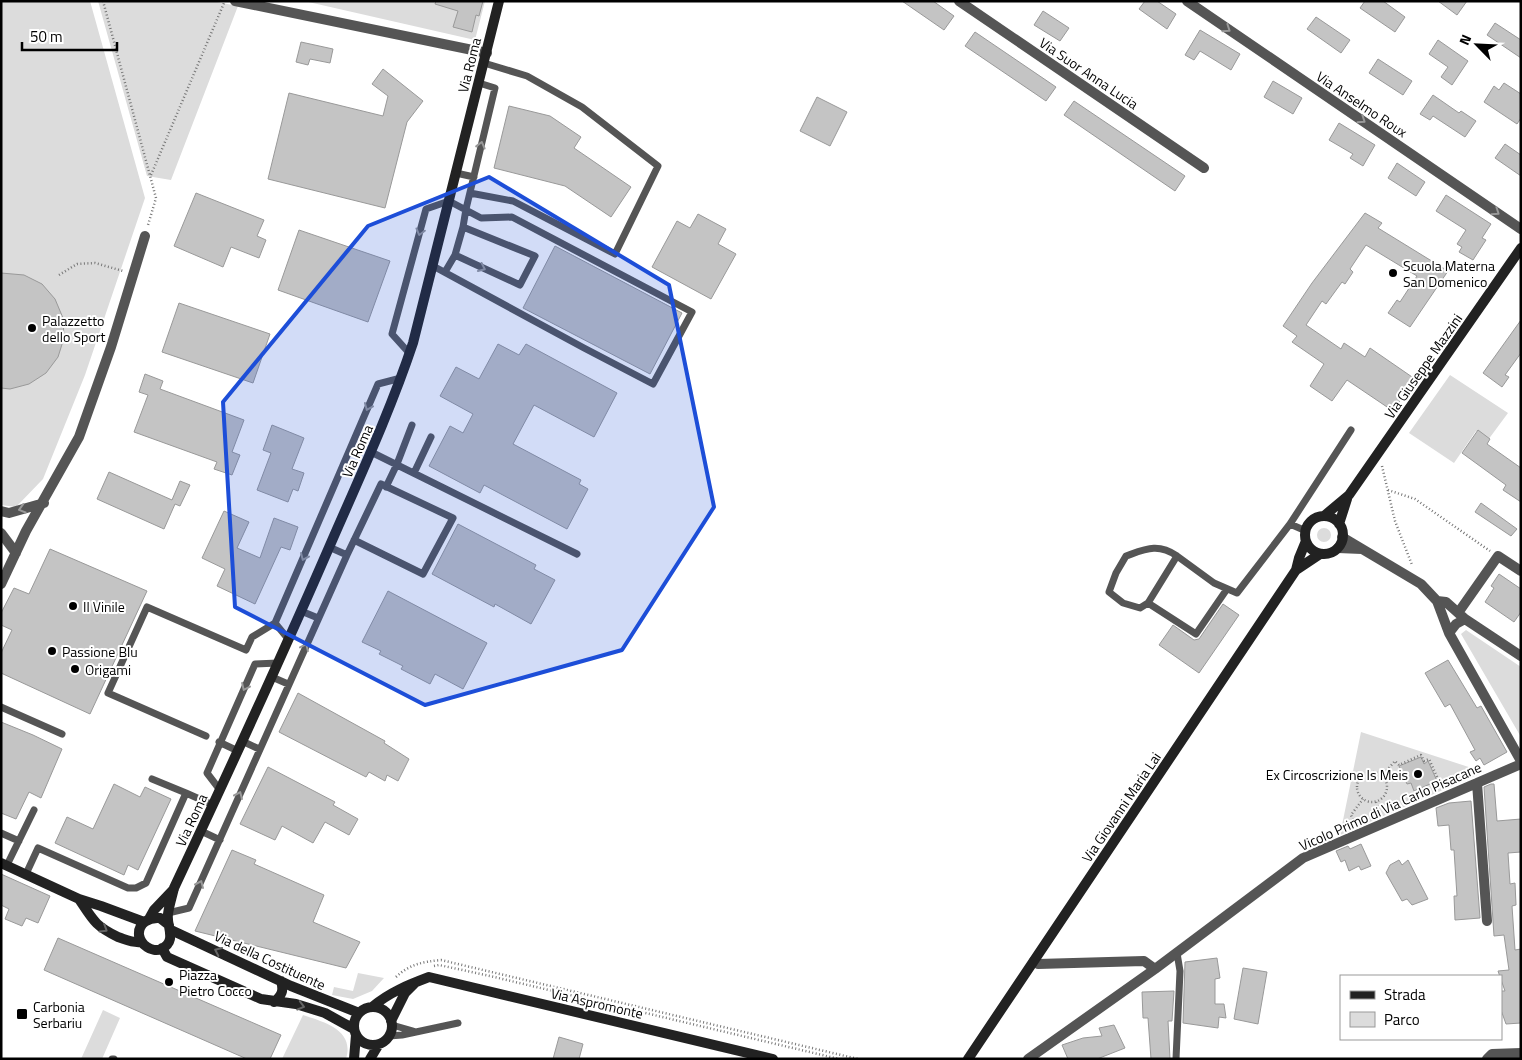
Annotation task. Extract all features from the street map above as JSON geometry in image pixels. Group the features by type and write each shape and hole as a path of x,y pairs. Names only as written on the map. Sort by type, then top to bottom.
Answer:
{"main road":[{"name":"Via Roma","path":"170,928 168,913 174,888 289,640 371,452 410,354 499,1"},
{"name":"Via Giuseppe Mazzini","path":"1324,516 1347,498 1521,248"},
{"name":"Via Giuseppe Mazzini","path":"1339,524 1347,498"},
{"path":"1324,516 1335,520 1339,524 1342,537 1338,548 1328,554 1320,554 1311,549 1306,536 1310,522 1324,516"},
{"name":"Via Giovanni Maria Lai","path":"968,1059 1296,570 1306,536"},
{"name":"Via Giovanni Maria Lai","path":"1296,570 1320,554"},
{"path":"4,864 79,900 146,921 160,918 170,928 169,941 162,948 151,949 141,942 133,943 101,929 79,900"},
{"name":"Via Roma","path":"146,921 174,888"},
{"path":"141,942 139,932 146,921"},
{"name":"Via della Costituente","path":"170,928 281,981 359,1013"},
{"name":"Via della Costituente","path":"162,948 167,957 261,999 296,1004 325,1013 355,1032"},
{"name":"Via Aspromonte","path":"372,1007 384,997 404,986 430,977 773,1059"},
{"path":"274,1002 280,997 283,989 281,981"},
{"path":"370,1059 379,1044 389,1036 391,1023 405,993 416,982"},
{"path":"354,1059 356,1018 359,1013 372,1007 384,1010 391,1023"},
{"path":"355,1032 359,1040 368,1045 379,1044"}],"street":[{"path":"235,1 486,58"},
{"name":"Via Suor Anna Lucia","path":"959,1 1204,168"},
{"name":"Via Anselmo Roux","path":"1187,1 1521,229"},
{"path":"1,584 26,531 79,437 111,347 145,236"},
{"path":"1,512 9,513 46,498"},
{"path":"1,533 15,555"},
{"path":"1342,537 1420,584 1437,600 1449,633 1521,762"},
{"path":"1338,548 1362,549"},
{"path":"1,558 15,555"},
{"path":"1449,633 1462,616 1498,556 1521,571"},
{"path":"1437,600 1446,602 1462,616 1521,656"},
{"name":"Vicolo Primo di Via Carlo Pisacane","path":"1028,1059 1155,970 1304,858 1521,762"},
{"path":"1477,783 1487,921"},
{"path":"1034,962 1038,964 1144,961 1155,970"},
{"path":"1490,1056 1521,1053"}],"lane":[{"path":"470,193 512,201 615,254 658,166 582,107 527,76 486,58"},
{"path":"445,272 455,255 463,227 495,88 479,83"},
{"path":"456,173 474,177"},
{"path":"410,354 392,334 426,209 449,201 481,218 512,217 692,312 653,384 433,266"},
{"path":"455,255 520,285 536,256 463,227"},
{"path":"206,736 108,693 146,607 246,650 252,637 274,623 378,384 401,378"},
{"path":"386,487 412,425"},
{"path":"1177,556 1148,603 1140,608 1123,604 1109,592 1116,573 1126,556 1152,547 1172,553 1177,556 1214,583 1237,593 1290,524 1352,430"},
{"path":"414,473 431,437"},
{"path":"371,452 577,554"},
{"path":"168,913 189,908 288,684 347,555 354,540 381,484 453,518 424,574 354,540"},
{"path":"1290,524 1306,536"},
{"path":"329,547 347,555"},
{"path":"1148,603 1196,634 1227,589"},
{"path":"301,610 318,618"},
{"path":"274,623 289,640"},
{"path":"220,790 207,773 219,742 255,664 278,663"},
{"path":"272,677 288,684"},
{"path":"1,707 62,734"},
{"path":"242,741 259,750"},
{"path":"219,742 238,751"},
{"path":"152,779 213,805"},
{"path":"26,874 38,848 128,888 136,888 146,883 186,793"},
{"path":"4,864 34,810"},
{"path":"201,831 220,840"},
{"path":"1,833 19,840"},
{"path":"1176,1059 1180,971 1177,953"},
{"path":"391,1023 416,1032"},
{"path":"389,1036 458,1023"}],"path":[{"path":"103,1 156,198 145,236"},
{"path":"151,177 225,1"},
{"path":"59,275 77,264 96,263 133,274"},
{"path":"1377,457 1382,463 1395,521 1412,565"},
{"path":"1388,490 1415,499 1498,556"},
{"path":"1382,776 1394,761 1399,765 1421,755 1424,761 1429,759 1445,796"},
{"path":"1368,772 1378,773 1387,784 1384,797 1376,802 1363,799 1358,791 1360,778 1368,772"},
{"path":"1351,815 1363,799"},
{"path":"424,967 416,968 396,979 406,968 424,962 441,960 858,1059"},
{"path":"432,966 439,965 490,976 839,1059"}],"highlighted area":[{"path":"489,177 669,285 714,507 622,650 425,705 235,607 223,402 368,226"}],"green space":[{"path":"1,1 90,1 145,198 85,375 43,479 16,507 1,505"},
{"path":"98,1 212,1 238,6 171,180 147,176"},
{"path":"304,1 485,1 475,40"},
{"path":"1450,375 1508,413 1488,440 1476,431 1454,463 1409,433"},
{"path":"1321,528 1327,528 1331,535 1327,542 1321,542 1317,538 1317,532"},
{"path":"1466,630 1521,667 1521,737 1461,634"},
{"path":"1361,732 1484,772 1340,835"},
{"path":"358,973 384,978 372,991 353,999 332,995 334,987 353,991"},
{"path":"103,1010 120,1018 102,1059 81,1059"},
{"path":"303,1015 328,1024 342,1034 348,1049 346,1059 282,1059"}],"building":[{"path":"436,1 483,1 479,16 476,15 472,32 453,27 458,11 435,4"},
{"path":"902,1 933,1 954,16 944,30"},
{"path":"1145,1 1157,1 1176,14 1167,29 1139,9"},
{"path":"1365,1 1383,1 1405,17 1395,32 1360,8"},
{"path":"1438,1 1467,1 1457,15"},
{"path":"1043,11 1069,28 1060,41 1034,25"},
{"path":"1316,17 1350,40 1341,53 1307,29"},
{"path":"1495,23 1521,40 1521,58 1487,35"},
{"path":"1200,30 1240,54 1231,70 1200,51 1194,60 1185,55"},
{"path":"975,32 1056,87 1046,101 965,46"},
{"path":"1438,40 1468,61 1452,85 1441,77 1448,67 1429,54"},
{"path":"301,42 333,49 330,63 310,59 308,65 296,62"},
{"path":"1378,59 1412,81 1403,95 1369,73"},
{"path":"383,69 423,101 407,122 385,208 268,179 289,93 383,116 388,96 372,84"},
{"path":"1273,81 1302,98 1293,114 1264,97"},
{"path":"1504,83 1521,94 1521,118 1517,124 1484,102 1494,86 1499,90"},
{"path":"1433,95 1459,113 1461,111 1476,121 1465,137 1433,116 1430,120 1420,114"},
{"path":"817,97 847,112 830,146 800,131"},
{"path":"1074,101 1185,176 1175,191 1064,115"},
{"path":"509,106 550,116 581,137 574,148 631,187 611,217 565,186 494,168"},
{"path":"1339,123 1375,145 1363,166 1350,158 1353,154 1329,140"},
{"path":"1505,144 1521,155 1521,176 1495,158"},
{"path":"1397,163 1425,182 1416,196 1388,178"},
{"path":"196,193 264,220 257,236 266,240 259,258 231,247 223,267 174,246"},
{"path":"1446,195 1491,224 1482,238 1486,240 1473,260 1459,252 1462,247 1457,244 1466,230 1436,211"},
{"path":"1365,213 1382,223 1378,228 1448,271 1410,327 1388,313 1397,300 1400,302 1417,276 1366,245 1350,269 1353,272 1345,284 1342,282 1326,304 1322,301 1306,325 1341,349 1344,343 1365,357 1370,348 1415,379 1393,411 1347,380 1332,401 1310,386 1324,364 1292,342 1297,336 1283,326 1312,283"},
{"path":"698,214 726,229 718,244 736,254 711,299 652,267 677,221 690,228"},
{"path":"299,230 390,261 368,322 278,290"},
{"path":"555,246 682,313 650,374 523,308"},
{"name":"Palazzetto dello Sport","path":"1,273 24,275 42,284 55,299 63,318 64,338 58,357 46,373 29,384 10,389 1,388"},
{"path":"179,303 270,334 253,383 162,352"},
{"path":"1521,320 1521,353 1505,375 1509,377 1502,387 1483,373"},
{"path":"498,344 519,355 526,344 617,393 594,437 534,405 513,444 581,480 579,484 588,489 567,529 484,485 480,493 429,466 450,426 463,433 473,414 440,396 456,367 479,379"},
{"path":"145,374 163,381 160,389 244,420 232,452 240,455 232,475 214,469 217,462 134,432 148,395 139,392"},
{"path":"272,425 304,438 292,469 304,473 298,491 293,489 288,502 257,490 271,453 263,450"},
{"path":"1478,430 1490,439 1487,444 1521,468 1521,502 1503,490 1506,485 1462,453"},
{"path":"109,472 172,500 180,481 190,485 180,506 175,504 164,529 97,499"},
{"path":"1481,503 1517,529 1511,536 1475,512"},
{"path":"224,511 249,522 237,548 260,558 274,518 298,527 290,550 281,547 255,604 217,586 225,569 202,558"},
{"path":"458,524 536,565 534,569 555,580 531,624 495,604 494,607 432,574"},
{"path":"50,549 147,591 90,714 1,673 1,653 12,630 1,625 1,613 14,588 29,594"},
{"path":"1499,574 1521,589 1521,612 1514,622 1485,602 1494,588 1491,586"},
{"path":"388,591 487,643 463,689 435,674 430,684 401,669 403,666 379,654 381,651 362,642"},
{"path":"1223,604 1239,615 1199,673 1159,645 1173,625 1194,640 1199,639"},
{"path":"1448,660 1477,708 1481,706 1507,752 1484,765 1480,758 1476,761 1470,752 1475,750 1450,704 1445,707 1425,673"},
{"path":"298,693 385,741 384,743 409,759 398,781 387,775 385,781 369,772 366,777 279,732"},
{"path":"1,722 62,749 41,798 29,792 16,819 1,813"},
{"name":"Ex Circoscrizione Is Meis","path":"1421,757 1424,764 1428,761 1437,781 1414,791 1411,783 1407,784 1399,766"},
{"path":"268,767 335,802 333,805 358,819 349,835 325,822 313,843 282,826 275,840 240,824"},
{"path":"114,784 140,797 145,787 171,799 138,870 128,865 124,875 55,843 67,817 93,829"},
{"path":"1494,784 1497,821 1521,819 1521,852 1508,853 1510,884 1515,883 1516,905 1512,906 1515,950 1521,949 1521,1023 1506,1024 1502,1013 1502,991 1505,991 1502,975 1499,975 1498,971 1509,970 1504,935 1494,936 1484,787"},
{"path":"1471,801 1480,918 1455,920 1454,896 1457,896 1454,850 1451,850 1449,825 1438,826 1436,808 1449,803"},
{"path":"1361,844 1371,866 1361,870 1359,866 1349,871 1345,860 1341,862 1336,851 1348,846 1350,849"},
{"path":"232,850 256,860 254,864 324,895 313,922 360,942 346,968 195,931"},
{"path":"1399,860 1402,865 1408,860 1428,899 1412,905 1407,899 1402,901 1386,873 1390,865"},
{"path":"1,874 50,896 38,923 26,918 22,926 5,919 9,909 1,905"},
{"path":"58,938 281,1035 270,1059 247,1059 44,970"},
{"path":"1217,958 1220,978 1215,979 1215,1004 1224,1004 1226,1018 1219,1017 1218,1028 1183,1023 1185,962"},
{"path":"1243,968 1267,972 1258,1024 1234,1019"},
{"path":"1174,991 1172,1021 1168,1021 1170,1059 1151,1059 1148,1018 1143,1018 1142,992"},
{"path":"1114,1025 1125,1048 1097,1059 1068,1059 1062,1045 1083,1038 1102,1036 1099,1028"},
{"path":"559,1037 583,1044 579,1059 553,1059"}],"place":[{"name":"Scuola Materna San Domenico","path":"1393,273"},
{"name":"Palazzetto dello Sport","path":"32,328"},
{"name":"Il Vinile","path":"73,606"},
{"name":"Passione Blu","path":"52,651"},
{"name":"Origami","path":"75,669"},
{"name":"Ex Circoscrizione Is Meis","path":"1418,774"},
{"name":"Piazza Pietro Cocco","path":"169,982"},
{"name":"Carbonia Serbariu","path":"22,1014"}]}
